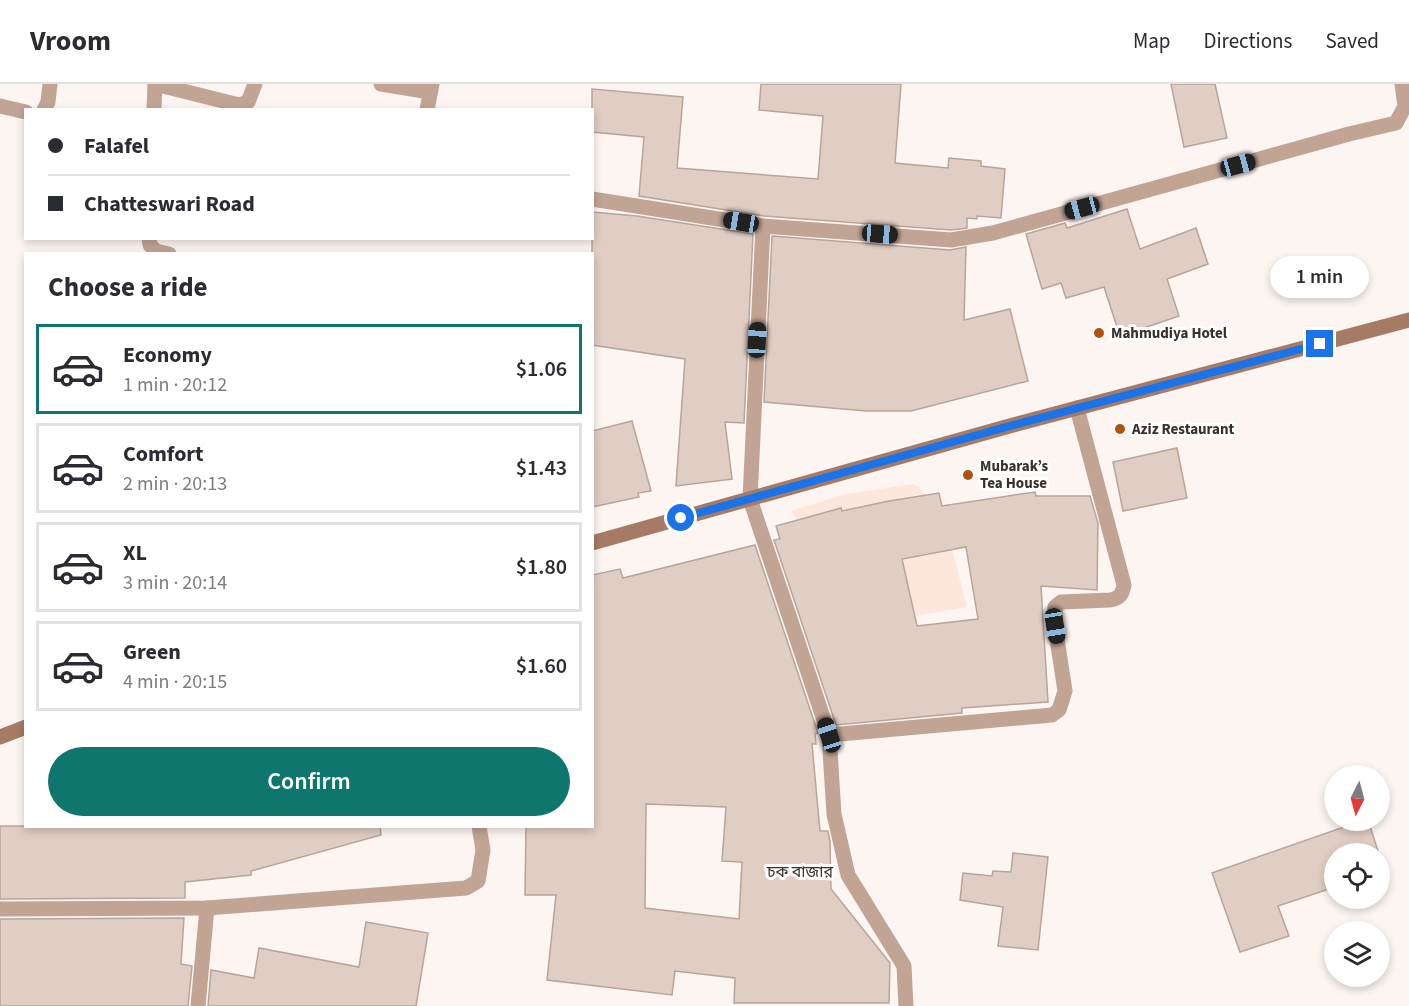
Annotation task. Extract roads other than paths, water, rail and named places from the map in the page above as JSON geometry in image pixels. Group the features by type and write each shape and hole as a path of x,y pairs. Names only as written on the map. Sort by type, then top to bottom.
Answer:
{"main road":[{"path":"594,542 1077,408 1409,320"},
{"path":"0,737 24,728"}],"street":[{"path":"45,108 50,84"},
{"path":"154,108 155,84 239,105 248,102 255,84"},
{"path":"381,84 431,88 427,108"},
{"path":"594,199 763,226 951,240 993,232 1396,123 1405,106 1402,84"},
{"path":"0,106 24,112"},
{"path":"763,226 750,499 829,735 834,813 848,875 904,966 906,1006"},
{"path":"149,240 150,245 160,252"},
{"path":"829,735 1052,715 1059,710 1065,691 1055,626 1056,607 1067,601 1118,598 1122,594 1124,585 1077,408"},
{"path":"0,909 207,908 466,888 478,881 483,850 479,828"},
{"path":"198,1006 207,908"}],"place":[{"name":"Mahmudiya Hotel","path":"1099,333"},
{"name":"Aziz Restaurant","path":"1120,429"},
{"name":"Mubarak’s Tea House","path":"968,475"}],"district":[{"name":"চক বাজার","path":"800,872"}]}
